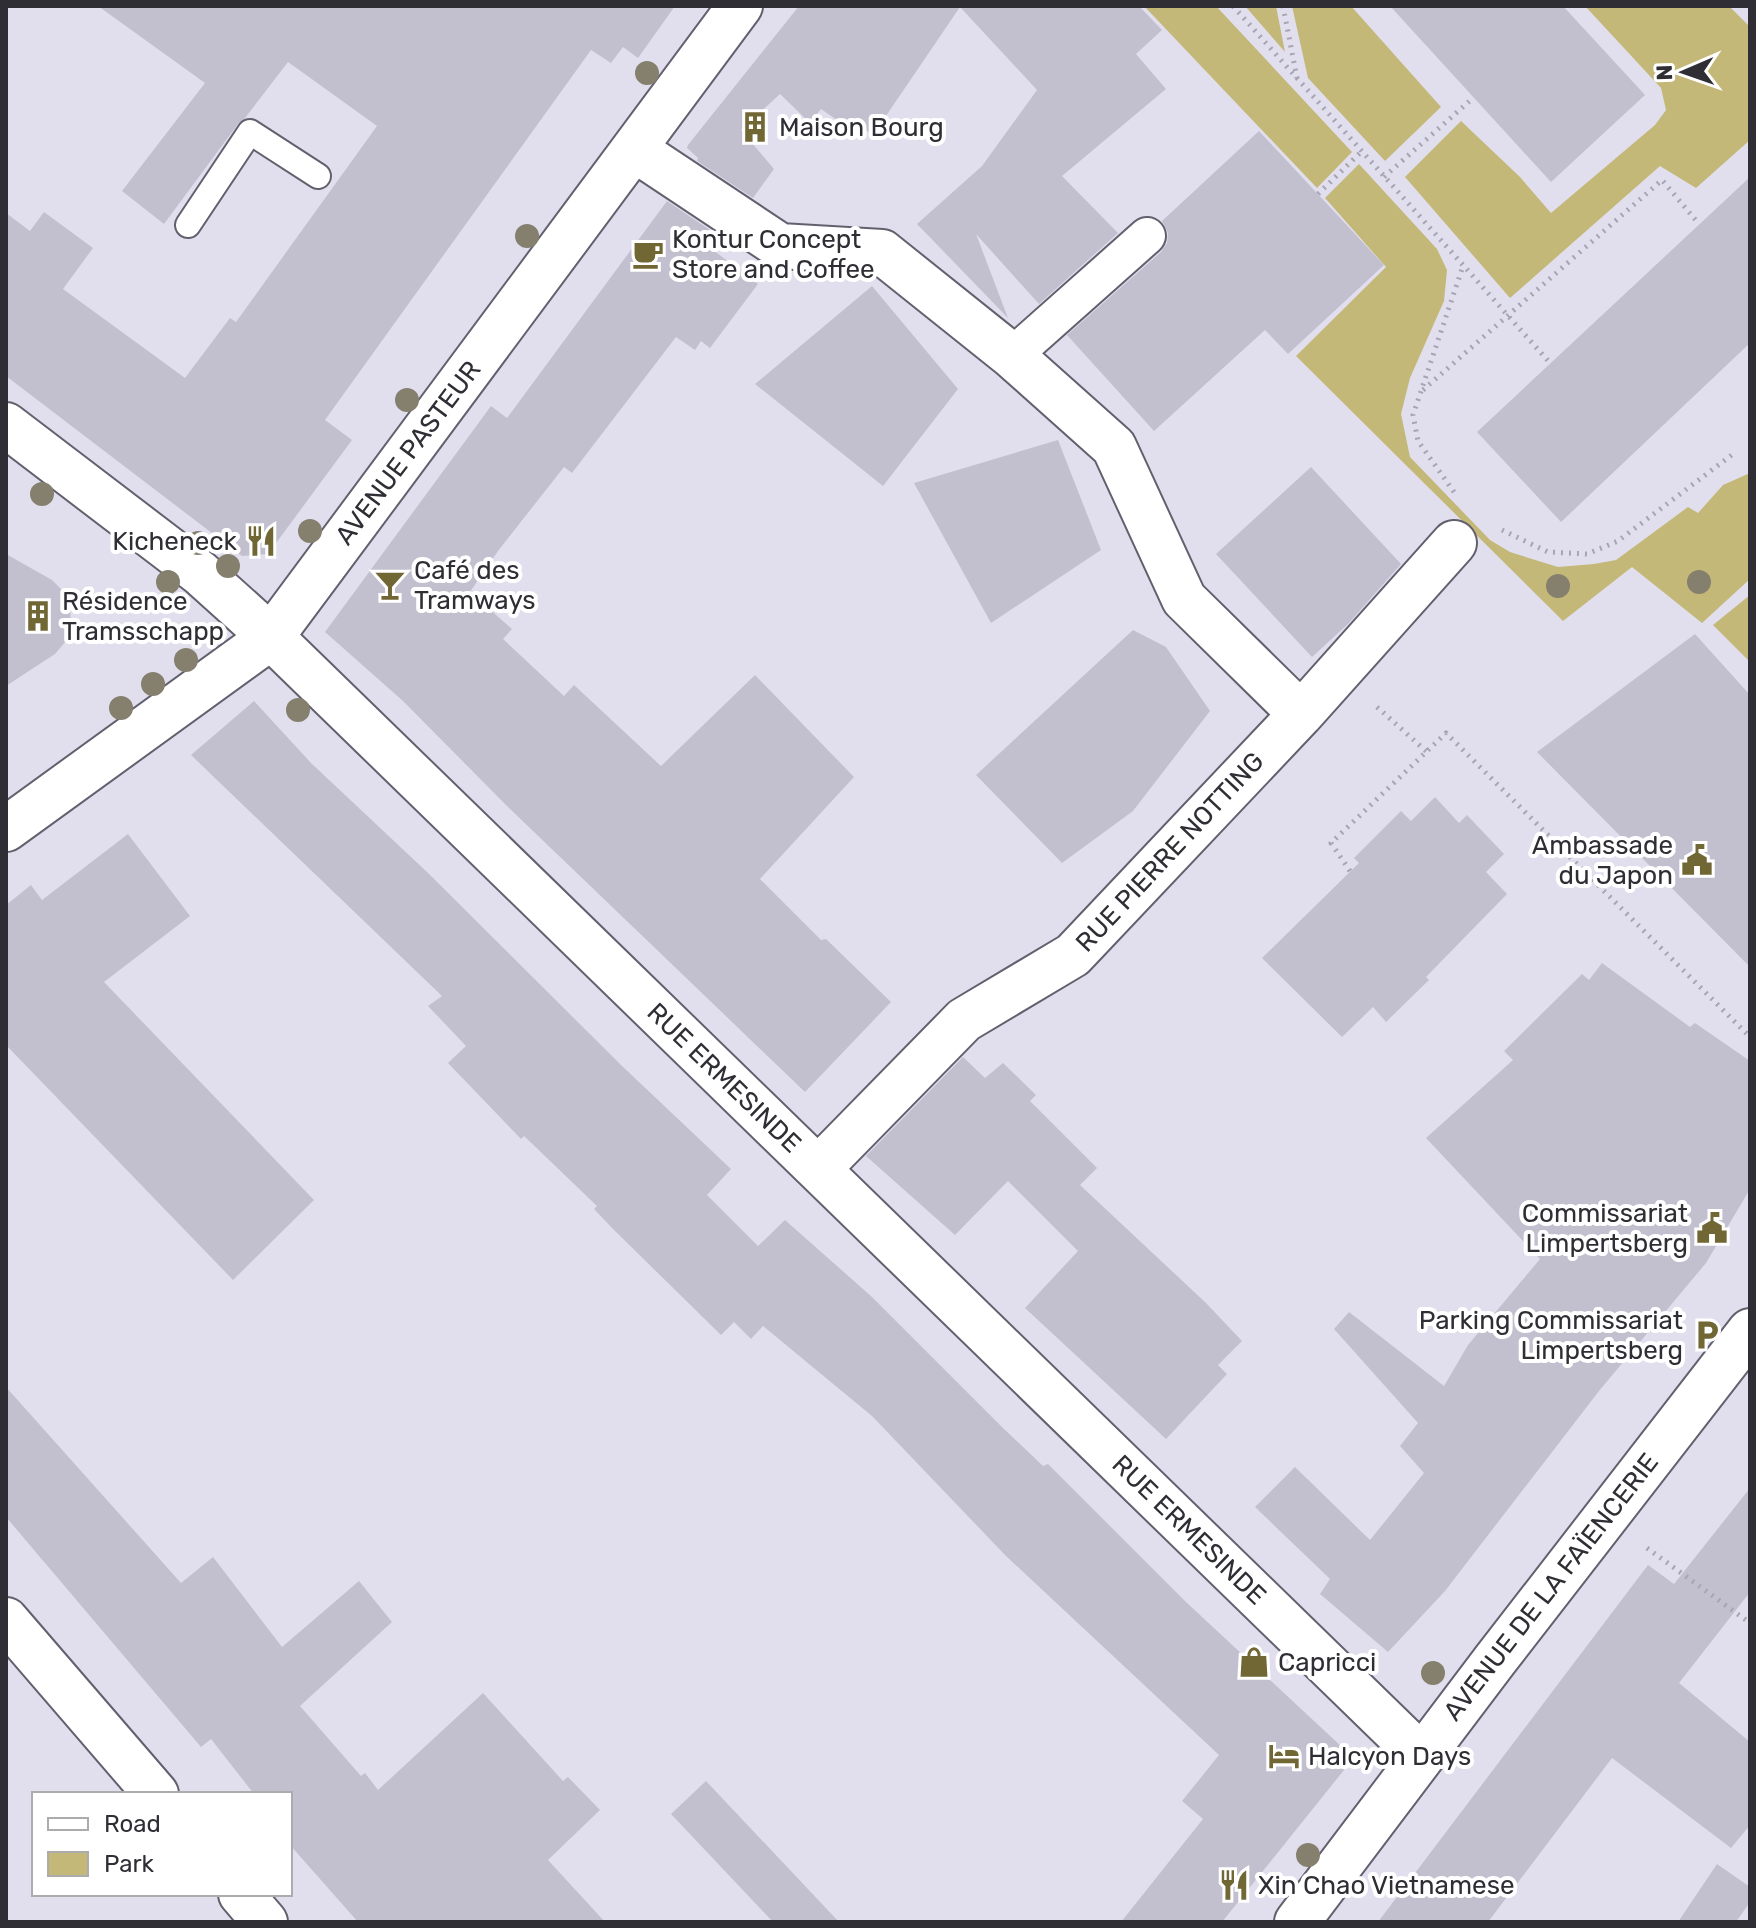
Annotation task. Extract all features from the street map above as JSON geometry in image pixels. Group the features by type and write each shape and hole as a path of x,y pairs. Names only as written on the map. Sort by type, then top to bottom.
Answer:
{"street":[{"name":"AVENUE PASTEUR","path":"6,829 271,637 740,6"},
{"path":"634,149 780,246 882,252 1012,356 1114,447 1184,599 1301,714"},
{"path":"1012,356 1147,236"},
{"name":"RUE ERMESINDE","path":"6,425 200,573 271,637 1421,1756"},
{"name":"RUE PIERRE NOTTING","path":"818,1169 964,1020 1073,955 1301,714 1454,543"},
{"name":"AVENUE DE LA FAÏENCERIE","path":"1297,1922 1421,1756 1750,1331"},
{"path":"6,1620 154,1792"},
{"path":"243,1896 265,1922"}],"lane":[{"path":"188,225 250,132 318,176"}],"path":[{"path":"1233,6 1550,363"},
{"path":"1283,6 1297,79"},
{"path":"1384,177 1473,98"},
{"path":"1318,194 1362,151"},
{"path":"1422,391 1662,180 1699,224"},
{"path":"1463,266 1413,415 1418,441 1453,490 1464,500"},
{"path":"1497,528 1548,552 1587,554 1618,541 1733,454"},
{"path":"1338,672 1427,752"},
{"path":"1350,871 1331,843 1446,733 1750,1037"},
{"path":"1638,1560 1647,1548 1750,1623"}],"green space":[{"path":"1144,6 1216,6 1352,152 1317,188"},
{"path":"1245,6 1276,6 1285,52"},
{"path":"1292,6 1351,6 1441,107 1385,161 1308,78"},
{"path":"1585,6 1729,6 1750,27 1750,140 1696,188 1660,166 1510,298 1405,177 1461,121 1520,177 1551,213 1655,125 1666,110 1661,88"},
{"path":"1359,164 1437,249 1447,270 1444,301 1410,378 1401,414 1410,457 1490,540 1510,552 1558,567 1616,560 1688,507 1698,513 1723,485 1750,473 1750,579 1702,623 1632,567 1563,621 1296,356 1386,267 1325,198"},
{"path":"1750,595 1750,662 1713,625"}],"building":[{"path":"98,6 675,6 638,58 623,47 611,63 591,50 325,420 352,440 268,554 242,556 6,376 6,213 30,231 44,212 93,248 63,289 185,378 230,318 236,322 377,126 288,62 164,224 122,191 205,83"},
{"path":"799,6 1139,6 1162,30 1136,54 1166,89 1062,176 1118,233 1039,304 976,234 1008,318 917,224 982,166 1037,90 960,7 873,135 861,127 856,133 821,109 810,123 780,94 741,130 774,169 753,198 697,161 688,145"},
{"path":"1390,6 1563,6 1645,95 1551,182"},
{"path":"1259,131 1384,265 1288,354 1265,330 1154,431 1067,335 1161,252 1167,243 1168,233 1162,221"},
{"path":"1750,177 1750,343 1561,522 1477,432"},
{"path":"667,201 722,238 713,250 758,284 710,348 701,341 695,350 676,337 572,473 564,467 470,592 512,629 503,639 564,696 574,685 661,766 755,675 854,777 760,879 821,940 826,939 891,1002 805,1092 505,804 403,701 325,632 491,406 507,418"},
{"path":"872,286 958,389 883,486 755,384"},
{"path":"1058,440 1101,550 991,623 914,483"},
{"path":"1311,467 1401,564 1349,623 1312,657 1216,554"},
{"name":"Résidence Tramsschapp","path":"6,554 52,580 64,592 70,608 71,625 66,641 55,654 6,686"},
{"path":"1133,630 1166,647 1210,711 1133,811 1062,863 976,775"},
{"name":"Ambassade du Japon","path":"1695,634 1750,695 1750,967 1537,752"},
{"path":"254,701 311,763 731,1169 707,1195 758,1246 785,1220 872,1297 1003,1428 1043,1466 1048,1464 1186,1602 1342,1747 1344,1770 1222,1922 1121,1922 1203,1819 1182,1801 1219,1755 1006,1556 872,1416 763,1326 751,1339 734,1322 721,1335 612,1228 594,1209 597,1206 524,1136 521,1139 448,1063 466,1046 428,1006 442,996 191,755"},
{"path":"1435,797 1459,823 1467,815 1504,854 1486,872 1507,894 1386,1022 1373,1007 1342,1037 1262,958 1359,863 1354,858 1401,811 1411,821"},
{"path":"128,834 190,916 104,982 314,1200 233,1280 6,1045 6,905 31,885 42,900"},
{"path":"1602,963 1690,1027 1695,1023 1750,1061 1750,1189 1706,1263 1599,1391 1445,1591 1388,1652 1320,1594 1330,1579 1255,1507 1295,1467 1370,1540 1424,1473 1400,1446 1418,1423 1334,1329 1349,1312 1444,1386 1468,1345 1540,1259 1426,1138 1513,1060 1504,1051 1582,974 1589,980"},
{"path":"963,1057 985,1078 1003,1063 1036,1095 1030,1101 1097,1168 1080,1185 1206,1303 1242,1341 1218,1365 1227,1374 1166,1439 1025,1308 1078,1251 1008,1181 955,1235 866,1156"},
{"path":"6,1387 181,1583 213,1557 282,1647 359,1581 392,1622 300,1706 361,1776 365,1773 378,1790 483,1693 563,1781 568,1777 600,1810 548,1860 605,1922 358,1922 292,1847 292,1792 252,1792 211,1739 201,1747 6,1517"},
{"path":"1750,1488 1750,1592 1679,1683 1750,1742 1750,1825 1731,1848 1612,1758 1488,1922 1378,1922 1648,1565 1674,1584"},
{"path":"706,1781 839,1922 773,1922 671,1814"},
{"path":"1717,1864 1750,1887 1750,1902 1736,1922 1678,1922"}],"place":[{"name":"Maison Bourg","path":"755,127"},
{"name":"Kontur Concept Store and Coffee","path":"648,254"},
{"name":"Kicheneck","path":"261,541"},
{"name":"Café des Tramways","path":"390,585"},
{"name":"Résidence Tramsschapp","path":"38,616"},
{"name":"Ambassade du Japon","path":"1697,860"},
{"name":"Commissariat Limpertsberg","path":"1712,1228"},
{"name":"Parking Commissariat Limpertsberg","path":"1707,1335"},
{"name":"Capricci","path":"1254,1662"},
{"name":"Halcyon Days","path":"1284,1756"},
{"name":"Xin Chao Vietnamese","path":"1234,1885"}]}
